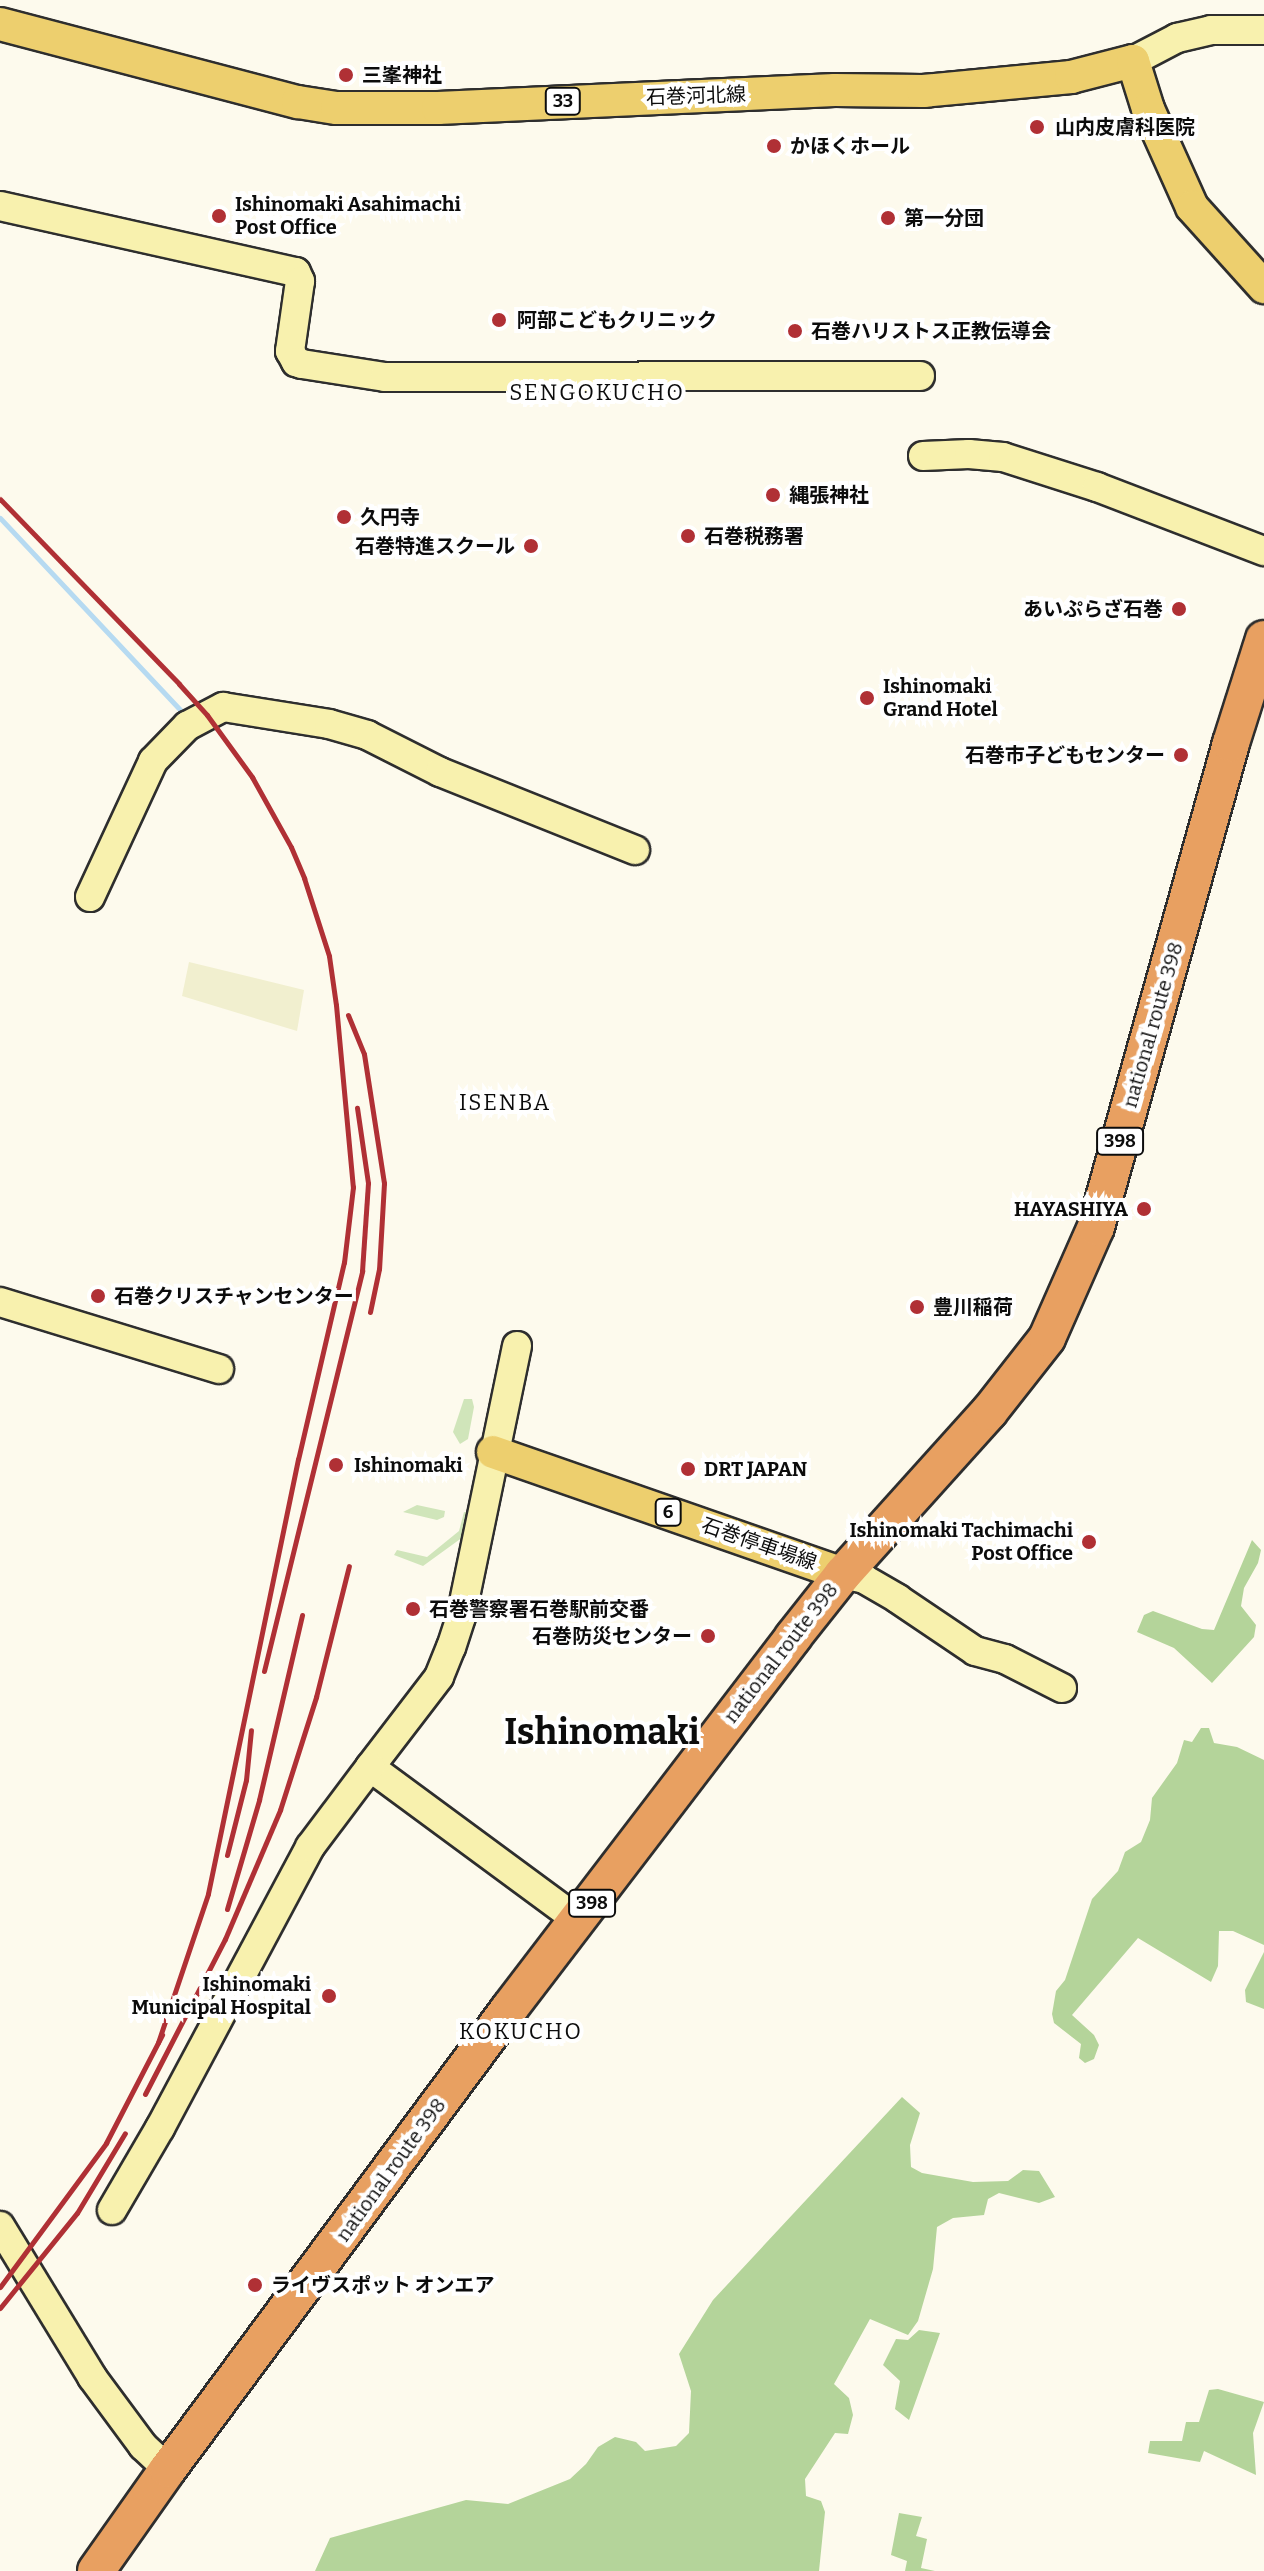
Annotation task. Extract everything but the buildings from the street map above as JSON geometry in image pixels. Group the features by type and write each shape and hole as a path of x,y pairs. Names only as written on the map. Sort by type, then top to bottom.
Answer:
{"highway":[{"name":"national route 398","path":"96,2571 168,2469 843,1574 989,1412 1047,1338 1068,1297 1096,1227 1229,751 1264,639"}],"main road":[{"name":"石巻河北線","path":"0,24 278,97 337,108 438,108 835,90 923,91 1071,77 1133,61"},
{"path":"1133,61 1148,109 1192,207 1264,287"},
{"name":"石巻停車場線","path":"493,1452 843,1574"}],"street":[{"path":"1133,61 1177,38 1211,30 1264,30"},
{"path":"0,206 296,272 300,281 290,351 296,362 302,364 385,377 920,376"},
{"path":"923,456 969,454 1003,457 1097,487 1264,551"},
{"path":"90,897 158,754 187,726 223,707 329,724 367,735 440,772 635,850"},
{"path":"0,1302 219,1369"},
{"path":"112,2210 160,2128 310,1847 439,1677 461,1617 517,1346"},
{"path":"843,1574 864,1579 975,1651 1005,1659 1062,1688"},
{"path":"370,1767 579,1921"},
{"path":"0,2226 92,2377 143,2446 168,2469"}],"shaded area":[{"path":"189,962 304,990 297,1031 182,996"}],"green space":[{"path":"464,1399 472,1399 474,1407 468,1439 460,1444 453,1432"},
{"path":"417,1505 445,1511 444,1517 437,1520 403,1512"},
{"path":"464,1512 470,1513 463,1537 423,1566 394,1555 397,1550 427,1557 459,1531"},
{"path":"1252,1540 1261,1550 1258,1563 1244,1588 1241,1606 1256,1625 1254,1637 1212,1683 1174,1648 1137,1632 1144,1615 1153,1611 1202,1629 1214,1630"},
{"path":"1201,1728 1209,1728 1214,1743 1237,1747 1264,1760 1264,1945 1233,1931 1219,1931 1218,1966 1211,1982 1138,1938 1072,2015 1094,2035 1099,2045 1094,2059 1085,2063 1079,2058 1081,2044 1054,2023 1052,2014 1056,1991 1065,1980 1092,1899 1118,1871 1125,1852 1141,1842 1150,1820 1152,1798 1177,1763 1184,1740 1192,1742"},
{"path":"1264,1952 1264,2009 1246,2002 1245,1990"},
{"path":"902,2097 920,2113 910,2145 911,2167 922,2173 973,2182 1008,2181 1023,2170 1039,2171 1055,2197 1039,2203 999,2193 988,2199 984,2215 953,2218 937,2227 933,2269 918,2321 908,2335 870,2319 834,2384 849,2398 853,2415 848,2434 835,2433 805,2479 806,2496 821,2501 825,2512 819,2571 315,2571 330,2538 466,2500 508,2504 570,2479 598,2447 615,2437 636,2442 645,2451 676,2446 689,2433 691,2391 679,2354 713,2300"},
{"path":"919,2330 940,2333 909,2420 895,2409 900,2381 883,2365 896,2339 908,2340"},
{"path":"1218,2389 1264,2402 1253,2433 1256,2475 1204,2451 1200,2462 1148,2453 1150,2441 1182,2441 1186,2422 1199,2422 1209,2390"},
{"path":"899,2513 922,2517 916,2536 927,2539 921,2568 935,2571 905,2571 907,2561 891,2555"}],"waterway":[{"path":"0,518 185,715"}],"railway":[{"path":"0,499 179,684 207,715 252,777 291,847 304,878 329,956 336,1005 353,1187 344,1262 298,1459 208,1894 158,2043"},
{"path":"348,1015 364,1054 384,1183 379,1269 370,1312"},
{"path":"264,1671 362,1271 368,1183 357,1108"},
{"path":"145,2094 225,1939 280,1810 316,1697 349,1566"},
{"path":"227,1909 259,1800 302,1615"},
{"path":"227,1855 246,1780 251,1730"},
{"path":"0,2287 106,2143 162,2035"},
{"path":"0,2308 77,2213 125,2133"}],"place":[{"name":"三峯神社","path":"346,75"},
{"name":"山内皮膚科医院","path":"1037,127"},
{"name":"かほくホール","path":"774,146"},
{"name":"Ishinomaki Asahimachi Post Office","path":"219,216"},
{"name":"第一分団","path":"888,218"},
{"name":"阿部こどもクリニック","path":"499,320"},
{"name":"石巻ハリストス正教伝導会","path":"795,331"},
{"name":"縄張神社","path":"773,495"},
{"name":"久円寺","path":"344,517"},
{"name":"石巻税務署","path":"688,536"},
{"name":"石巻特進スクール","path":"531,546"},
{"name":"あいぷらざ石巻","path":"1179,609"},
{"name":"Ishinomaki Grand Hotel","path":"867,698"},
{"name":"石巻市子どもセンター","path":"1181,755"},
{"name":"HAYASHIYA","path":"1144,1209"},
{"name":"石巻クリスチャンセンター","path":"98,1296"},
{"name":"豊川稲荷","path":"917,1307"},
{"name":"Ishinomaki","path":"336,1465"},
{"name":"DRT JAPAN","path":"688,1469"},
{"name":"Ishinomaki Tachimachi Post Office","path":"1089,1542"},
{"name":"石巻警察署石巻駅前交番","path":"413,1609"},
{"name":"石巻防災センター","path":"708,1636"},
{"name":"Ishinomaki Municipal Hospital","path":"329,1996"},
{"name":"ライヴスポット オンエア","path":"255,2285"}],"district":[{"name":"SENGOKUCHO","path":"597,393"},
{"name":"ISENBA","path":"505,1103"},
{"name":"Ishinomaki","path":"602,1733"},
{"name":"KOKUCHO","path":"521,2032"}]}
